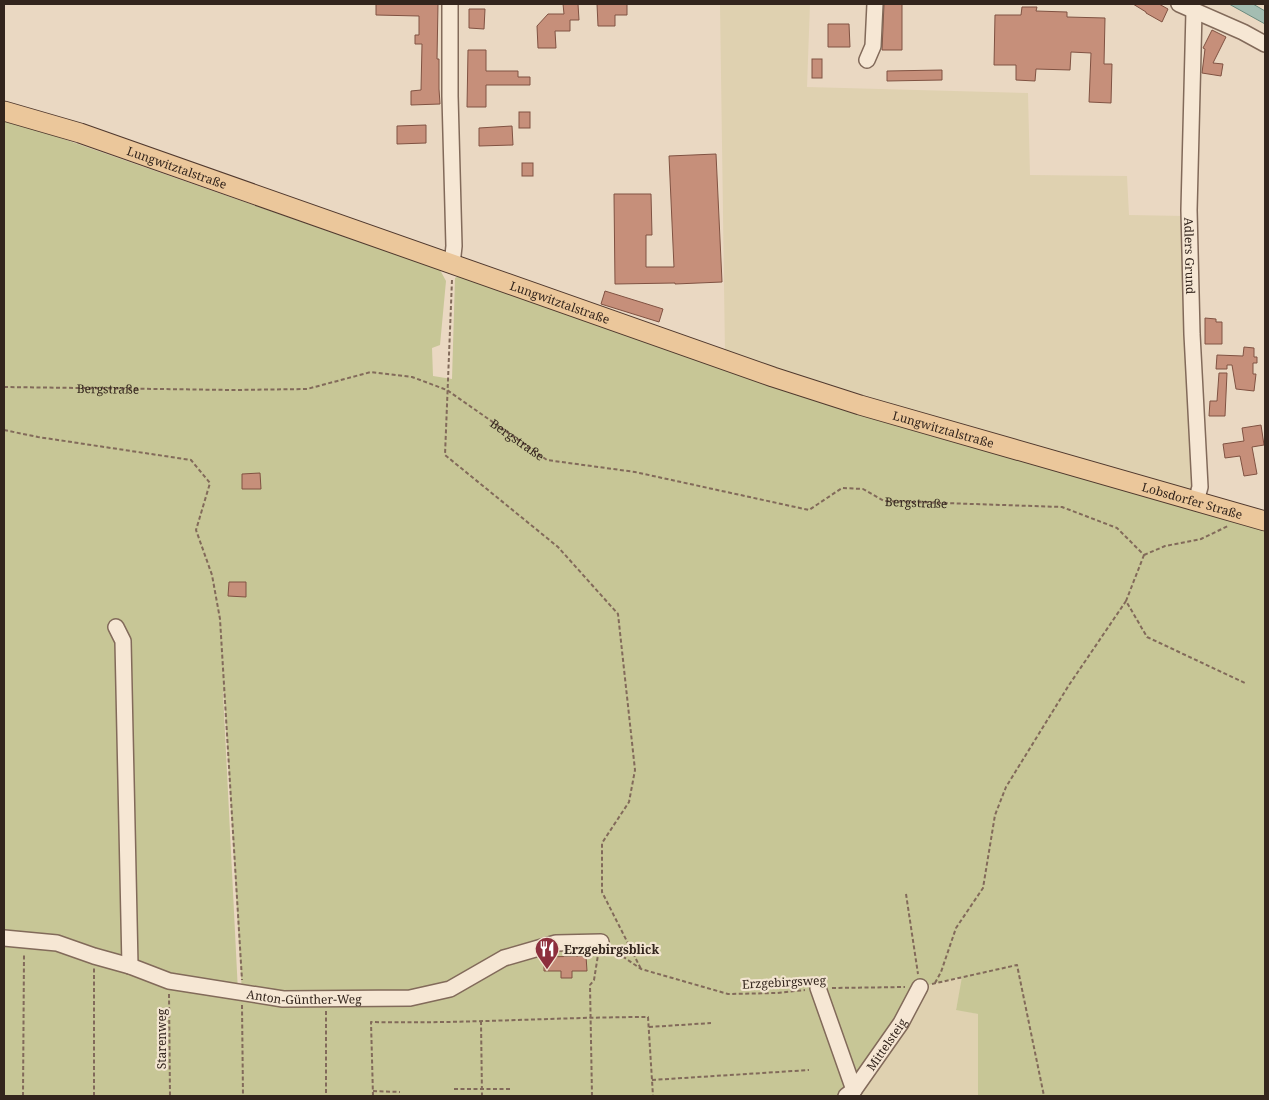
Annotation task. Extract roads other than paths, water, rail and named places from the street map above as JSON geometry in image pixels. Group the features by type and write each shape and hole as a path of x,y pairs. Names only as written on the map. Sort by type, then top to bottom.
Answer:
{"main road":[{"name":"Lungwitztalstraße","path":"4,111 80,133 790,382 860,405 1121,480"},
{"name":"Lobsdorfer Straße","path":"1121,480 1256,518"}],"street":[{"path":"450,4 450,96 454,246 452,265"},
{"path":"868,60 873,46 875,4"},
{"path":"1179,4 1243,32 1265,44"},
{"name":"Adlers Grund","path":"1194,11 1189,210 1192,334 1200,487 1196,501"},
{"path":"116,627 123,641 130,966"},
{"name":"Anton-Günther-Weg","path":"4,938 57,943 130,966 169,981 283,999 410,998 450,989 504,958 556,942 601,942"},
{"name":"Mittelsteig","path":"850,1093 902,1023 927,985"},
{"path":"818,988 850,1093"}],"place":[{"name":"Erzgebirgsblick","path":"547,970"}]}
